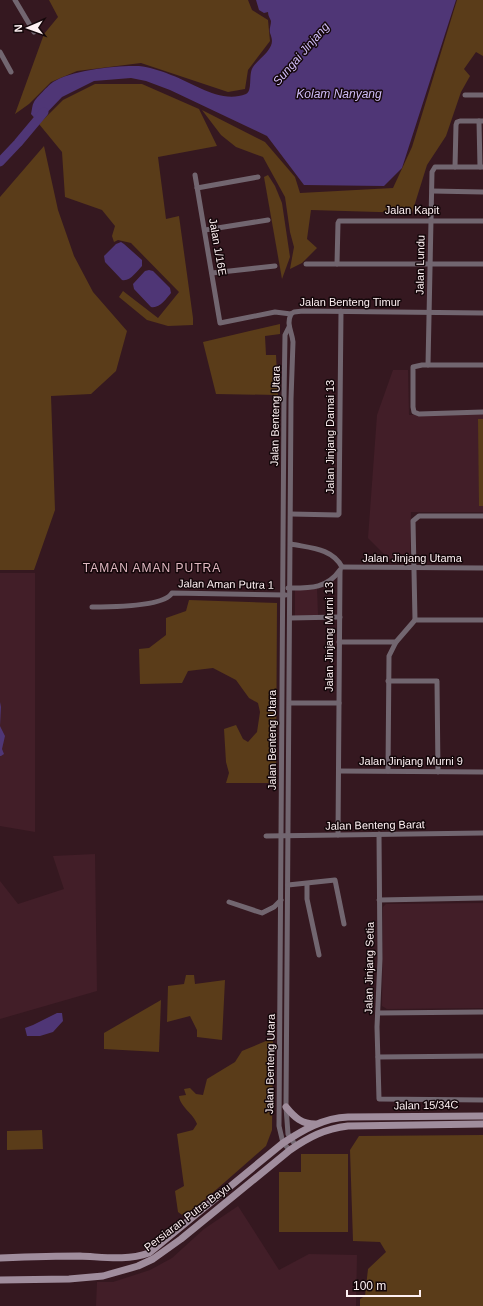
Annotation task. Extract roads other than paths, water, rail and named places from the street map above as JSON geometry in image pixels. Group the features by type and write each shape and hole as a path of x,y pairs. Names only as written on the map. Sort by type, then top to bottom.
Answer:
{"street":[{"path":"16,0 34,32"},
{"path":"0,52 11,72"},
{"path":"465,95 483,95"},
{"path":"481,121 481,167 455,167 457,122 481,121"},
{"name":"Jalan Lundu","path":"428,365 432,172 435,167 455,167"},
{"name":"Jalan 1/16E","path":"195,175 220,323"},
{"path":"197,188 258,177"},
{"path":"432,191 483,192"},
{"path":"205,230 268,220"},
{"name":"Jalan Kapit","path":"337,264 338,223 342,220 483,220"},
{"path":"306,264 483,264"},
{"path":"212,273 275,266"},
{"name":"Jalan Benteng Timur","path":"220,323 275,312 291,314 294,312 303,311 483,312"},
{"name":"Jalan Jinjang Damai 13","path":"291,514 339,514 341,311"},
{"name":"Jalan Benteng Utara","path":"291,314 288,322 293,342 291,399 286,1107 288,1134 296,1146"},
{"name":"Jalan Benteng Utara","path":"283,1143 280,1126 284,399 286,335 289,327"},
{"path":"483,365 422,365 413,367 412,407 414,412 419,414 483,412"},
{"path":"388,771 389,656 396,642 415,620 413,521 419,516 483,516"},
{"path":"283,588 317,587 327,582 341,569 339,561 331,554 321,550 291,544"},
{"name":"Jalan Jinjang Utama","path":"341,569 483,568"},
{"name":"Jalan Jinjang Murni 13","path":"338,835 341,569"},
{"name":"Jalan Aman Putra 1","path":"92,607 134,605 159,601 170,597 172,593 290,595"},
{"path":"290,618 340,617"},
{"path":"415,620 483,620"},
{"path":"339,642 396,642"},
{"path":"388,681 437,681 438,772"},
{"name":"Jalan Jinjang Murni 13","path":"290,703 339,703"},
{"name":"Jalan Jinjang Murni 9","path":"338,771 483,772"},
{"path":"282,787 289,787"},
{"name":"Jalan Benteng Barat","path":"266,836 483,833"},
{"name":"Jalan Jinjang Setia","path":"379,834 379,1099 483,1100"},
{"path":"288,885 335,880 344,924"},
{"path":"307,884 307,899 319,955"},
{"path":"379,900 483,898"},
{"path":"229,902 262,913 274,907 282,899"},
{"path":"378,1013 483,1012"},
{"path":"378,1057 483,1056"},
{"path":"286,1107 297,1119 303,1122 315,1124"},
{"name":"Jalan 15/34C","path":"369,1117 483,1116"},
{"name":"Persiaran Putra Bayu","path":"0,1258 79,1256 132,1258 150,1253 290,1138 315,1124 341,1117 369,1117"},
{"name":"Jalan 15/34C","path":"370,1125 483,1124"},
{"name":"Persiaran Putra Bayu","path":"0,1280 69,1279 103,1276 138,1266 153,1259 182,1239 290,1150 314,1135 334,1127 370,1125"},
{"path":"283,1143 290,1150"}],"water":[{"name":"Kolam Nanyang","path":"256,0 456,0 402,168 384,186 304,185 267,136 170,90 146,81 131,78 94,81 62,97 38,122 31,114 35,100 53,82 71,74 107,67 147,67 217,94 236,96 246,94 249,90 253,67 267,52 272,42 270,32 271,21 268,12 264,13 259,10"},
{"path":"121,242 142,260 142,266 133,276 125,280 122,280 105,262 104,256 116,244"},
{"path":"145,271 153,271 170,288 171,293 162,303 154,307 151,307 134,289 133,284"},
{"path":"0,702 1,707 0,726"},
{"path":"0,726 5,736 2,749 4,754 1,756 0,756"},
{"path":"57,1013 62,1013 63,1021 53,1032 40,1036 27,1036 25,1028"}],"waterway":[{"name":"Sungai Jinjang","path":"0,162 44,112"}],"district":[{"name":"TAMAN AMAN PUTRA","path":"152,568"}]}
